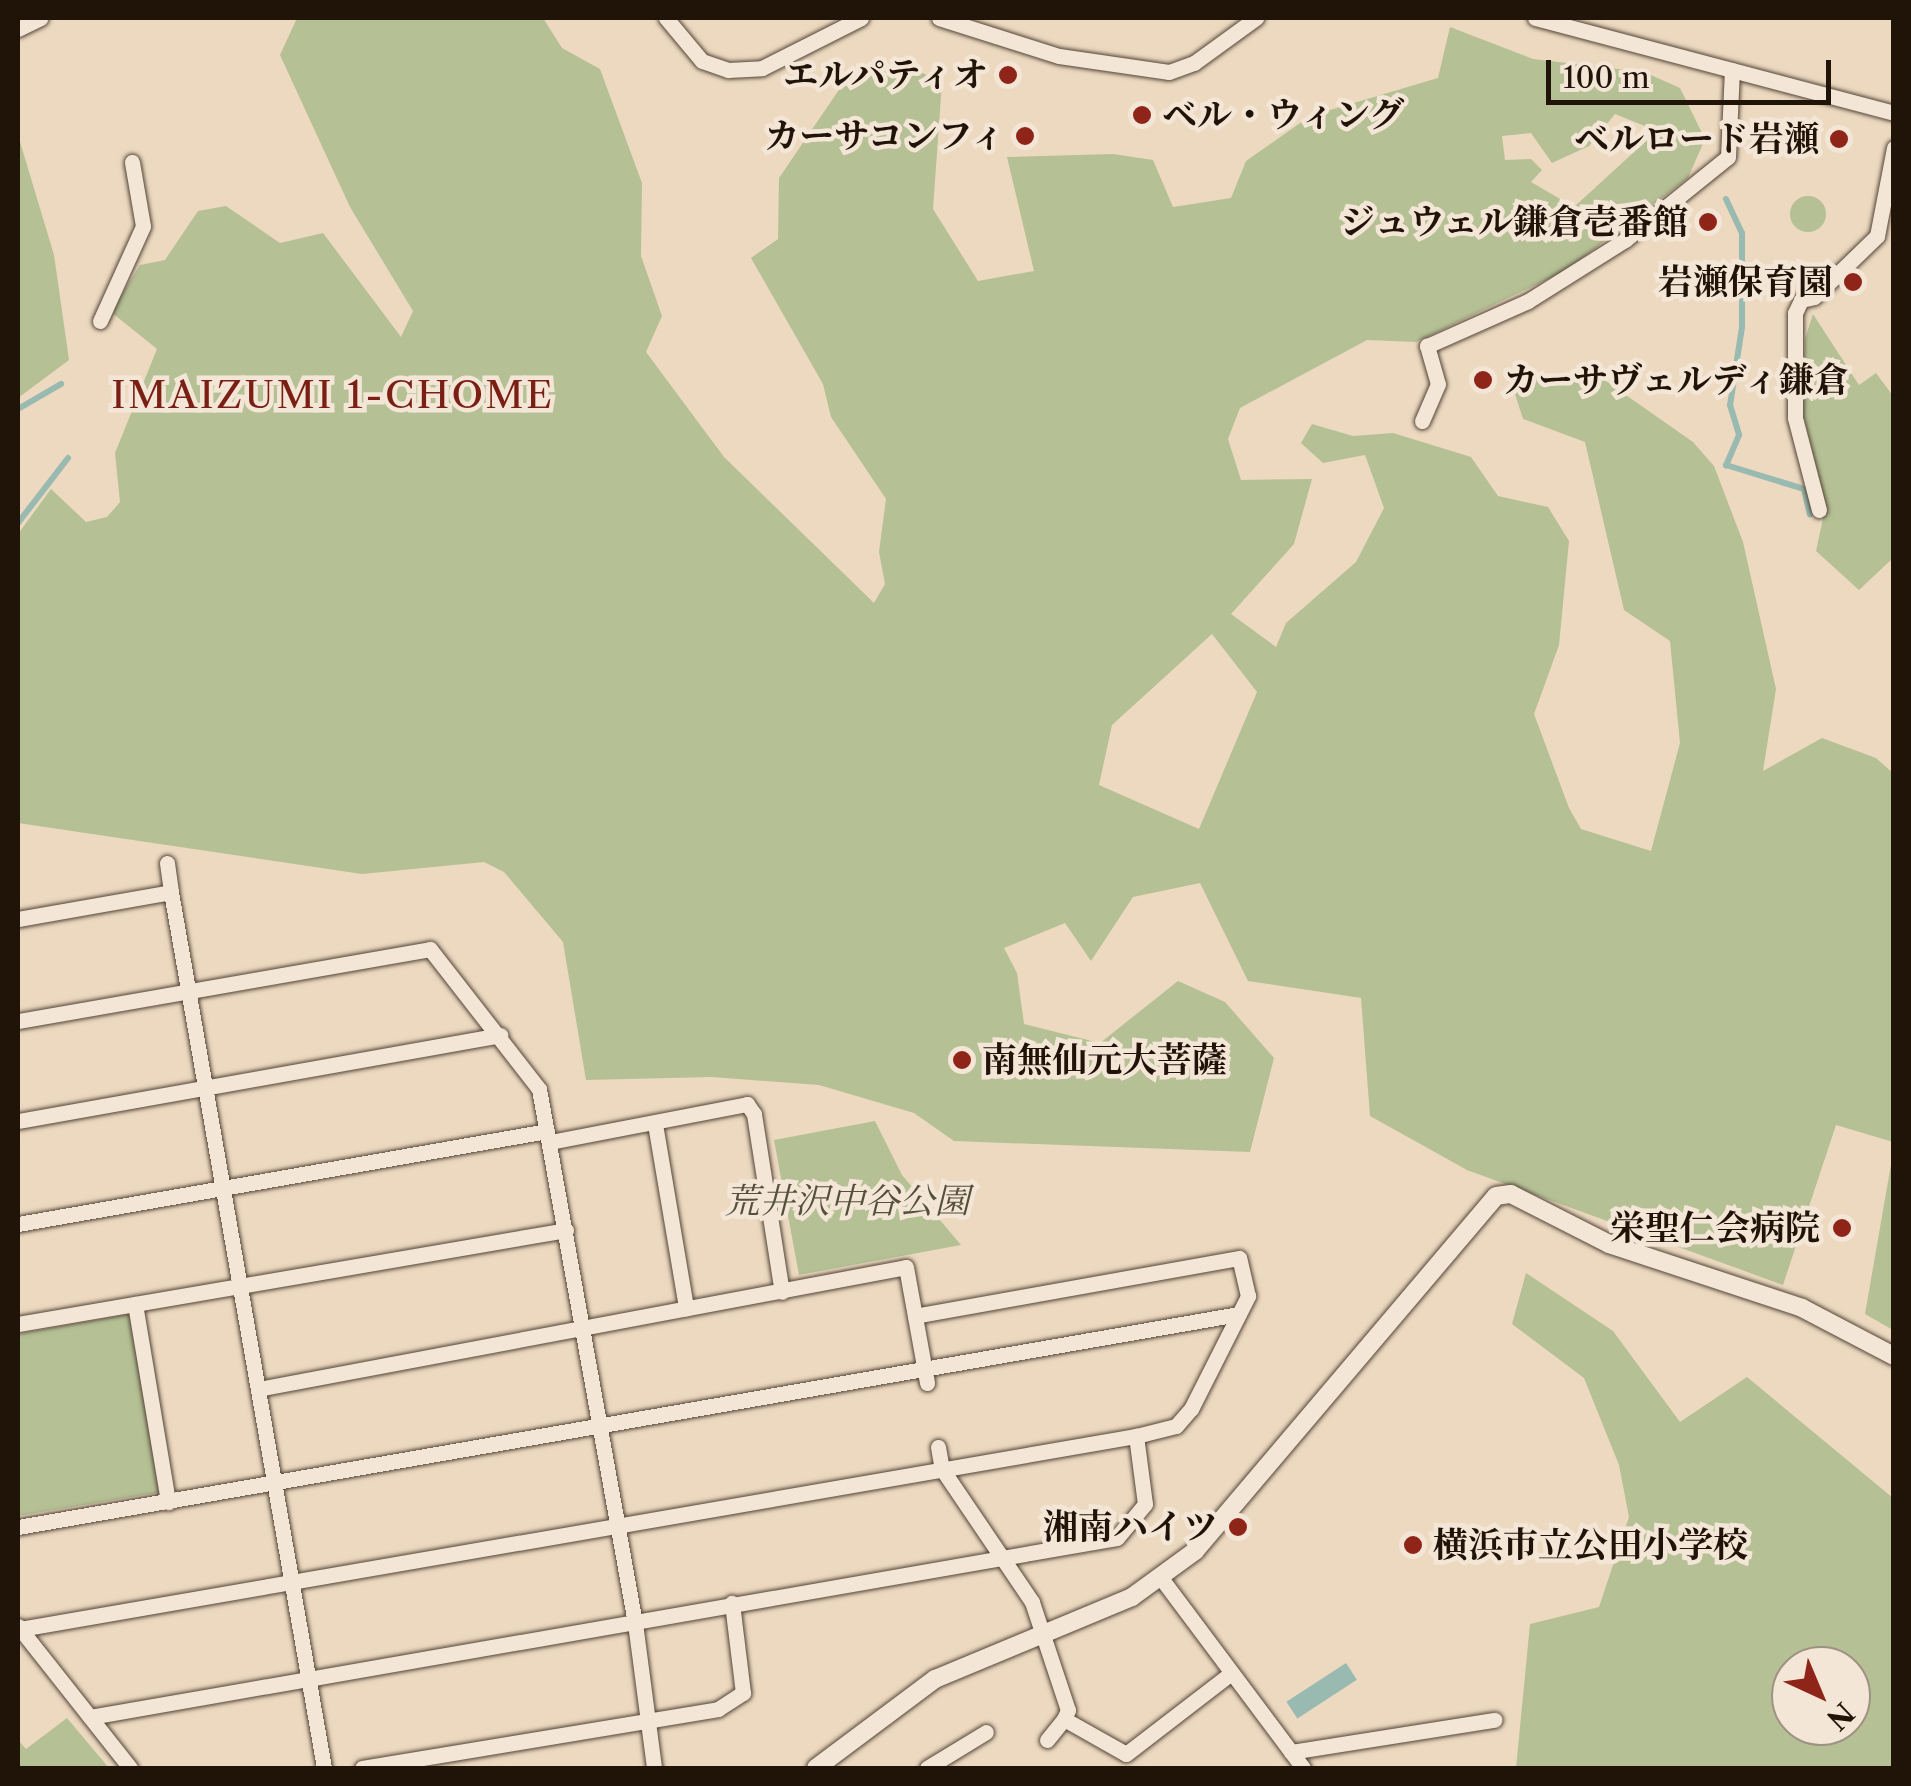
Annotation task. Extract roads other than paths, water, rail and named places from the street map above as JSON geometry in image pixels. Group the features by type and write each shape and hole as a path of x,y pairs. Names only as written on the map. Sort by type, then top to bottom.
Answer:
{"street":[{"path":"18,29 41,18"},
{"path":"666,18 702,61 728,70 762,68 861,18"},
{"path":"938,18 1059,56 1169,72 1194,62 1256,18"},
{"path":"1536,18 1893,108"},
{"path":"1422,420 1438,384 1427,346 1454,328 1528,301 1593,260 1728,157 1732,70"},
{"path":"1819,510 1795,418 1795,314 1800,300 1814,297 1877,236 1894,148"},
{"path":"100,320 143,226 132,162"},
{"path":"167,863 324,1768"},
{"path":"18,919 171,892"},
{"path":"18,1022 430,950 500,1034 538,1089 635,1623 654,1768"},
{"path":"18,1120 500,1034"},
{"path":"18,1224 549,1136 654,1124 747,1104 754,1114 782,1292"},
{"path":"654,1124 686,1308"},
{"path":"816,1768 935,1679 1041,1631 1132,1596 1161,1578 1226,1518 1333,1382 1496,1196 1511,1194 1610,1244 1802,1308 1894,1356"},
{"path":"18,1324 566,1230"},
{"path":"130,1768 19,1628 1176,1426 1192,1409 1248,1296 1240,1258 915,1316"},
{"path":"258,1389 906,1267 926,1376"},
{"path":"135,1304 168,1502"},
{"path":"18,1528 598,1426 926,1376 1239,1314"},
{"path":"90,1717 1117,1538 1145,1504 1136,1436"},
{"path":"938,1447 942,1469 1032,1602 1068,1710 1046,1740"},
{"path":"1161,1578 1298,1764 1494,1720"},
{"path":"362,1768 718,1709 742,1693 732,1603"},
{"path":"1064,1718 1126,1754 1230,1674"},
{"path":"927,1768 986,1732"}],"water":[{"path":"1346,1663 1357,1680 1297,1718 1286,1702"}],"waterway":[{"path":"1726,199 1742,233 1742,327 1730,405 1739,435 1726,465 1804,489 1810,514"},
{"path":"18,409 61,384"},
{"path":"18,523 68,458"}],"place":[{"name":"エルパティオ","path":"1008,75"},
{"name":"ベル・ウィング","path":"1142,115"},
{"name":"カーサコンフィ","path":"1025,136"},
{"name":"ベルロード岩瀬","path":"1839,139"},
{"name":"ジュウェル鎌倉壱番館","path":"1708,222"},
{"name":"岩瀬保育園","path":"1853,282"},
{"name":"カーサヴェルディ鎌倉","path":"1483,380"},
{"name":"南無仙元大菩薩","path":"962,1060"},
{"name":"栄聖仁会病院","path":"1842,1228"},
{"name":"湘南ハイツ","path":"1238,1527"},
{"name":"横浜市立公田小学校","path":"1413,1545"}],"district":[{"name":"IMAIZUMI 1-CHOME","path":"333,395"}],"park label":[{"name":"荒井沢中谷公園","path":"847,1201"}]}
